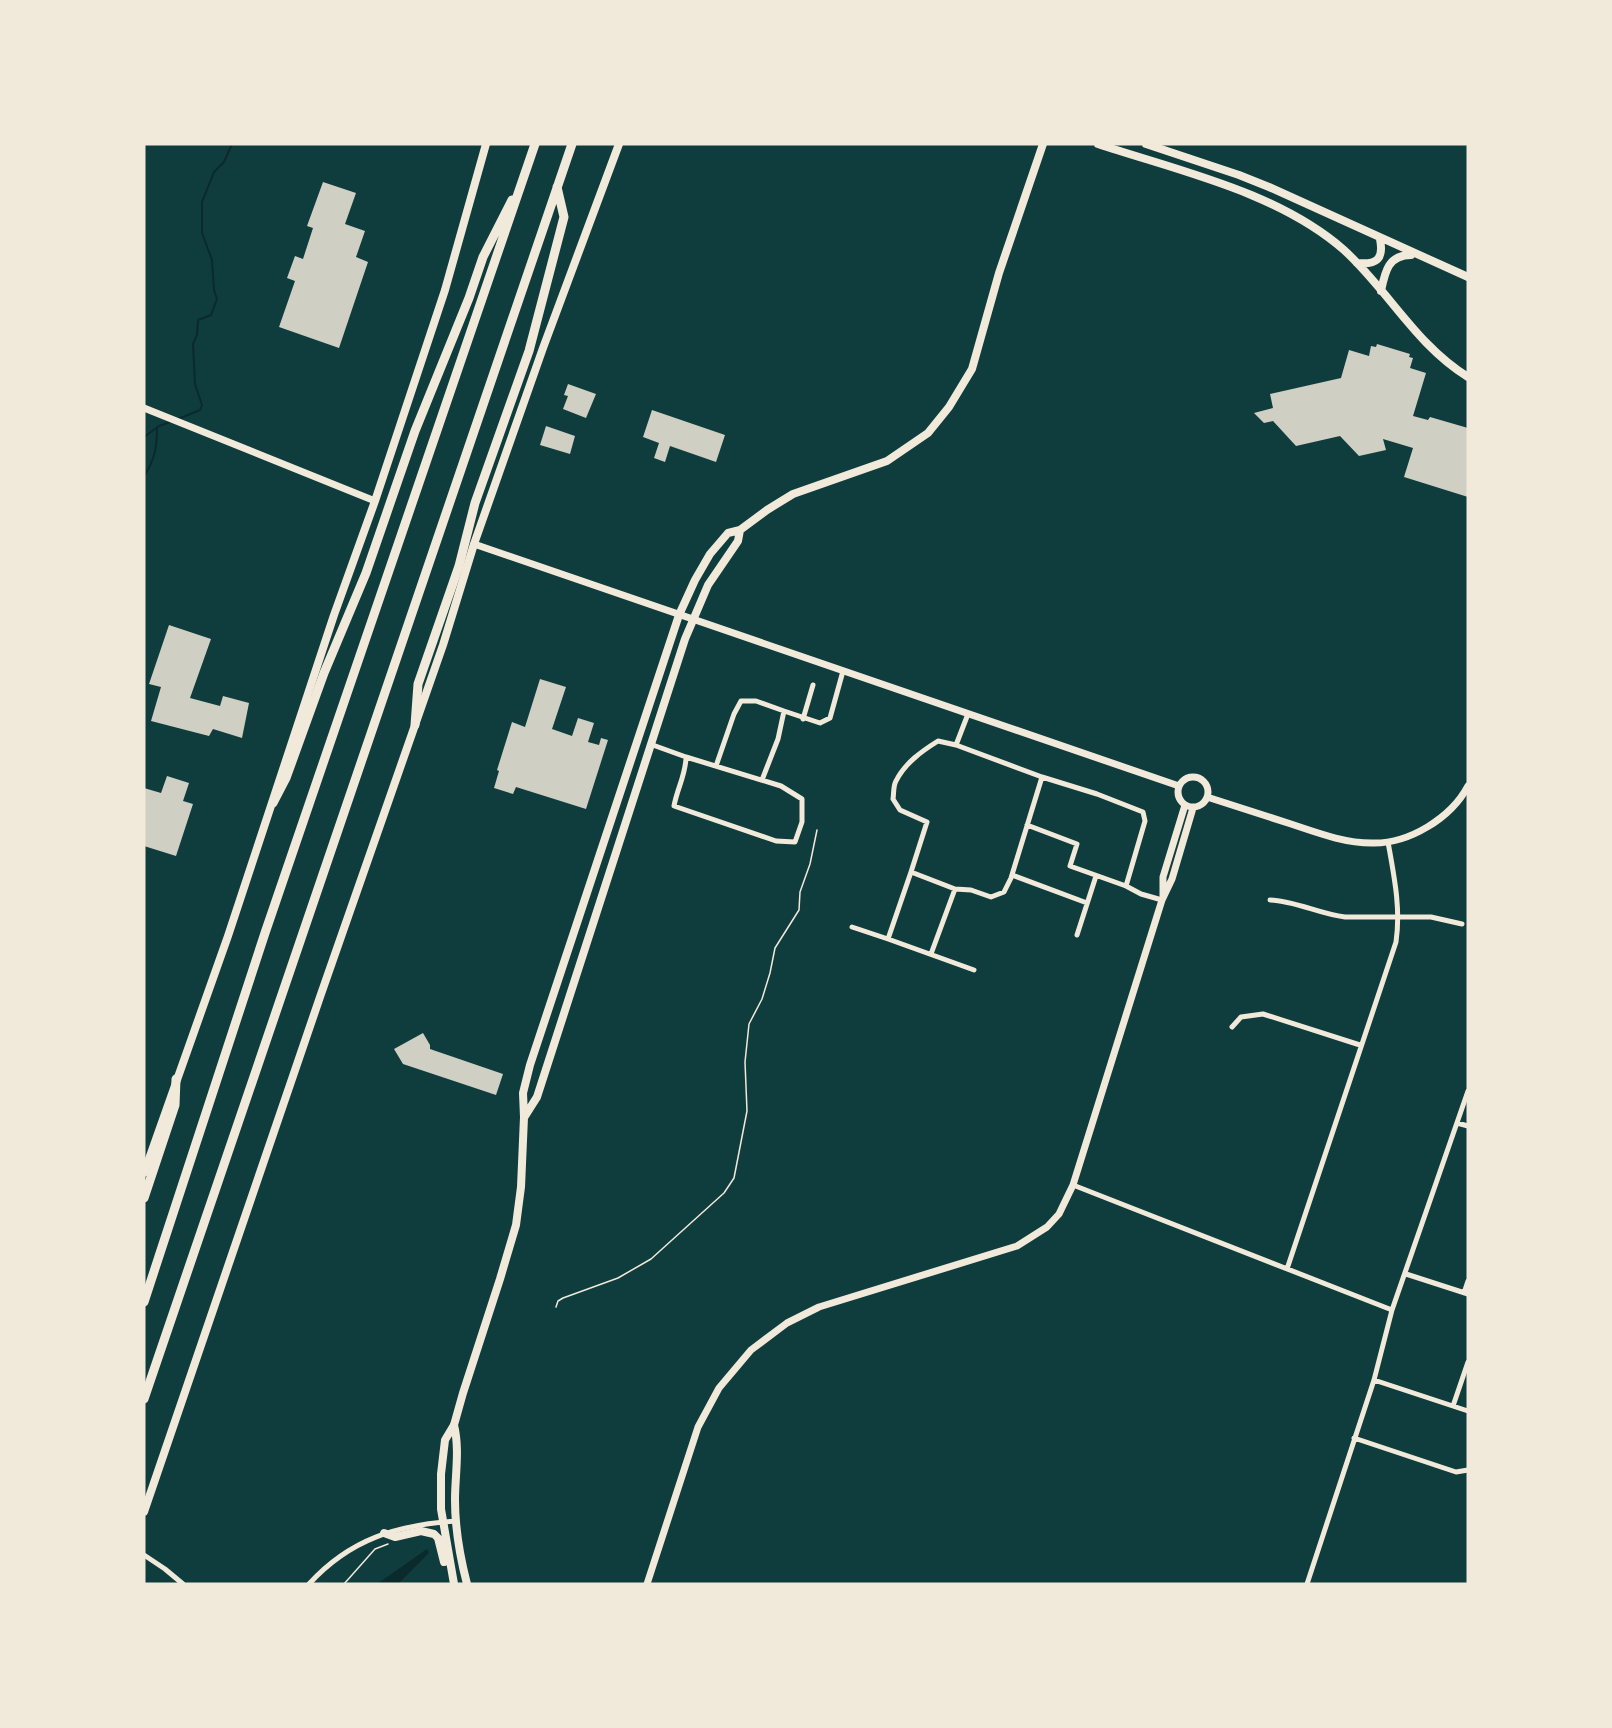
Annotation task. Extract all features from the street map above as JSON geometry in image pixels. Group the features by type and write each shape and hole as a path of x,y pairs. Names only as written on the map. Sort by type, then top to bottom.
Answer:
{"highway":[{"path":"144,1302 273,910 535,144"},
{"path":"144,1399 572,144"},
{"path":"273,803 286,778 324,673 366,573 416,432 483,257 526,171"},
{"path":"415,725 418,684 459,566 475,503 529,351 564,217 557,187"},
{"path":"144,1198 175,1105 176,1079"}],"main road":[{"path":"144,1173 146,1158 273,803 314,674 375,501 445,290 486,144"},
{"path":"144,1512 443,645 474,544 543,348 619,144"},
{"path":"452,1584 441,1509 442,1458 445,1440 454,1425 516,1225 521,1187 523,1094 530,1065 679,615 694,580 710,554 728,533 740,530 793,494 887,461 928,433 949,407 972,369 999,273 1043,144"},
{"path":"1098,144 1253,196 1301,219 1328,237 1357,263 1437,354 1468,377"},
{"path":"1146,144 1223,169 1269,187 1468,278"},
{"path":"1218,184 1223,169"},
{"path":"1357,263 1370,264 1378,259 1382,251 1380,239"},
{"path":"1381,291 1389,263 1400,256 1416,255"},
{"path":"524,1117 537,1096 692,619 708,585 738,540 740,530"},
{"path":"454,1425 458,1443 455,1486 456,1521 467,1584"},
{"path":"384,1533 395,1537 421,1532 434,1534 440,1542 452,1584"}],"street":[{"path":"144,408 375,501"},
{"path":"474,544 1179,786"},
{"path":"716,766 734,714 741,701 756,701 820,723 830,718 843,671"},
{"path":"803,719 813,685"},
{"path":"762,780 778,739 784,711"},
{"path":"956,745 968,714"},
{"path":"888,939 927,822 900,810 893,799 895,782 905,768 927,747 938,741 956,745 1143,812 1145,821 1126,886"},
{"path":"650,744 781,786 802,799 802,822 795,842 776,842 674,806 676,791 686,767 686,757"},
{"path":"911,872 956,889 971,890 991,897 1004,892 1012,875 1042,777"},
{"path":"1197,777 1205,783 1208,797 1202,805 1193,808 1185,805 1179,799 1179,786 1187,778 1197,777"},
{"path":"1208,797 1333,838 1374,843 1388,842 1412,834 1433,823 1454,806 1468,786"},
{"path":"1162,899 1163,877 1185,805"},
{"path":"647,1584 698,1426 719,1388 751,1350 787,1323 819,1307 1017,1246 1047,1227 1059,1214 1073,1185 1162,899 1172,879 1193,808"},
{"path":"1027,825 1077,844 1070,866 1126,886 1141,894 1162,899"},
{"path":"1287,1269 1396,942 1397,895 1388,842"},
{"path":"1012,875 1087,903"},
{"path":"1077,935 1096,876"},
{"path":"931,954 956,889"},
{"path":"1270,900 1289,902 1345,918 1431,917 1462,924"},
{"path":"852,927 974,970"},
{"path":"1232,1027 1241,1017 1263,1014 1360,1045"},
{"path":"1307,1584 1374,1380 1392,1310 1468,1091"},
{"path":"1457,1123 1468,1126"},
{"path":"1073,1185 1392,1310"},
{"path":"1406,1274 1466,1293 1468,1281"},
{"path":"1453,1406 1468,1362"},
{"path":"1374,1380 1468,1411"},
{"path":"1354,1438 1456,1472 1468,1470"},
{"path":"309,1584 339,1557 367,1540 412,1526 456,1521"},
{"path":"144,1555 183,1584"}],"path":[{"path":"556,1307 558,1301 563,1298 618,1278 651,1259 724,1193 734,1178 747,1111 745,1062 749,1024 766,987 775,948 799,910 800,892 810,864 817,830"},
{"path":"344,1584 375,1549 393,1542"}],"water":[{"path":"427,1549 429,1553 398,1584 377,1584"}],"building":[{"path":"323,182 356,193 345,224 365,231 356,257 368,262 339,348 279,327 295,281 287,278 295,256 303,259 313,228 307,226"},
{"path":"1377,344 1410,354 1409,357 1413,358 1410,368 1426,373 1413,416 1428,420 1430,417 1468,428 1468,497 1404,477 1413,448 1383,439 1386,450 1359,456 1340,436 1296,446 1273,421 1264,423 1254,413 1273,408 1270,394 1341,378 1349,350 1369,356 1371,346 1376,347"},
{"path":"568,384 596,394 586,418 563,409 568,396 564,395"},
{"path":"652,410 725,435 716,462 670,446 665,462 654,458 659,443 643,437"},
{"path":"546,426 575,436 570,454 540,445"},
{"path":"169,625 211,639 190,698 220,706 223,696 249,703 242,738 213,729 209,736 151,721 161,687 149,684"},
{"path":"540,679 566,687 552,729 572,736 578,718 594,723 588,742 599,745 601,738 608,740 586,809 516,787 513,794 494,788 499,771 497,770 512,722 525,727"},
{"path":"167,776 189,783 183,801 193,804 176,856 144,846 144,788 161,793"},
{"path":"423,1033 430,1049 503,1074 496,1095 403,1064 394,1049"}],"waterway":[{"path":"178,419 200,410 202,405 195,384 193,344 197,335 198,320 211,315 217,299 214,290 212,260 202,233 202,202 214,172 224,162 232,144"},
{"path":"144,437 159,426 170,422"},
{"path":"144,476 155,453 157,428"}]}
